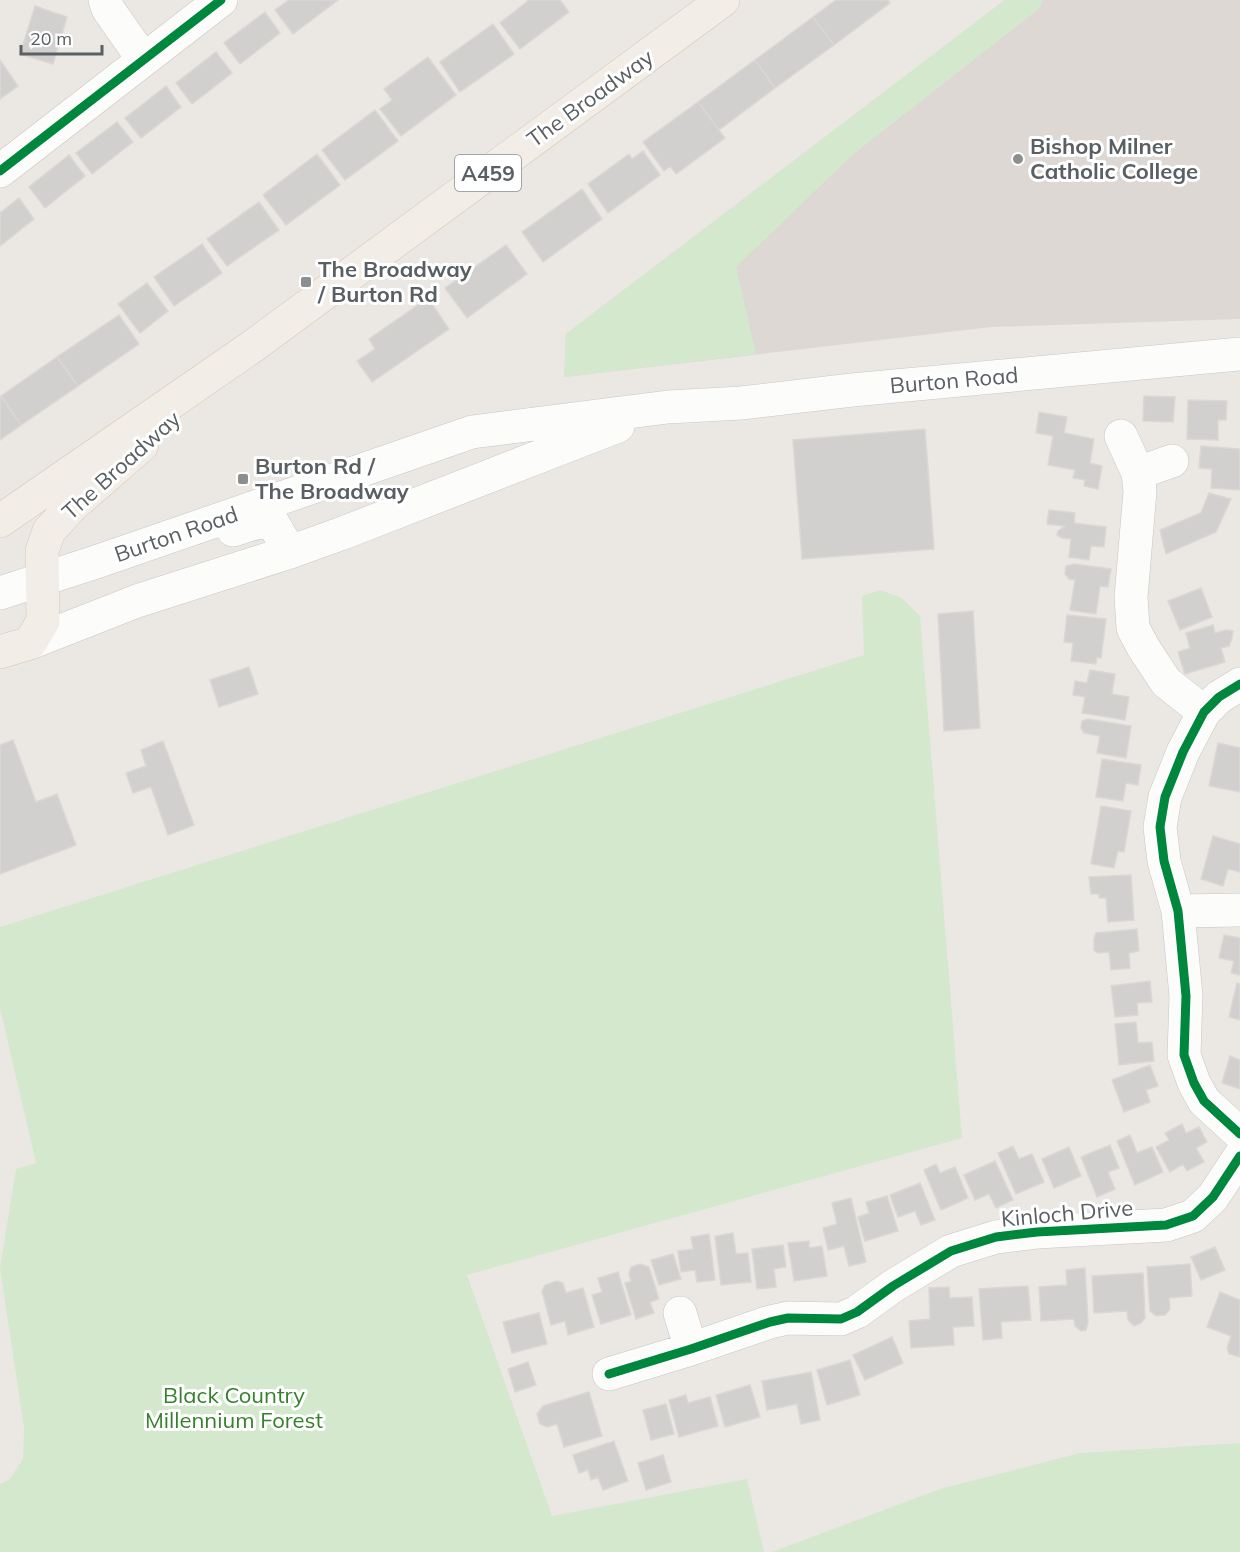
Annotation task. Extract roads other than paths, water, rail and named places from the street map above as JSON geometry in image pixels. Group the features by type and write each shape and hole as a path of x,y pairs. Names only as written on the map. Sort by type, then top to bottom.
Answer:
{"main road":[{"path":"105,0 108,9 143,59"},
{"path":"0,171 220,0"},
{"name":"The Broadway","path":"0,520 254,346 723,0"},
{"name":"The Broadway","path":"15,647 43,621 42,551 49,531 72,506 254,346"},
{"name":"Burton Road","path":"0,593 472,432 668,407 741,403 852,390 1240,354"},
{"name":"Burton Road","path":"15,647 137,602 343,533 668,407"},
{"path":"1121,436 1138,473 1140,491 1131,597 1133,628 1166,682 1204,712"},
{"path":"1138,473 1172,461"},
{"path":"120,552 136,555 165,553 252,524 269,522 275,524 290,552"},
{"path":"1240,684 1219,697 1204,712 1183,752 1165,797 1160,827 1164,861 1178,911 1185,996 1185,1054 1194,1083 1204,1101 1240,1134"},
{"path":"1178,911 1240,910"},
{"name":"Kinloch Drive","path":"609,1374 770,1322 788,1318 841,1319 857,1312 893,1286 951,1251 996,1237 1037,1232 1166,1225 1193,1216 1213,1197 1240,1156"},
{"path":"680,1313 692,1349"}],"place":[{"name":"Bishop Milner Catholic College","path":"1018,159"},
{"name":"The Broadway / Burton Rd","path":"306,282"},
{"name":"Burton Rd / The Broadway","path":"243,479"}],"park label":[{"name":"Black Country Millennium Forest","path":"234,1408"}]}
